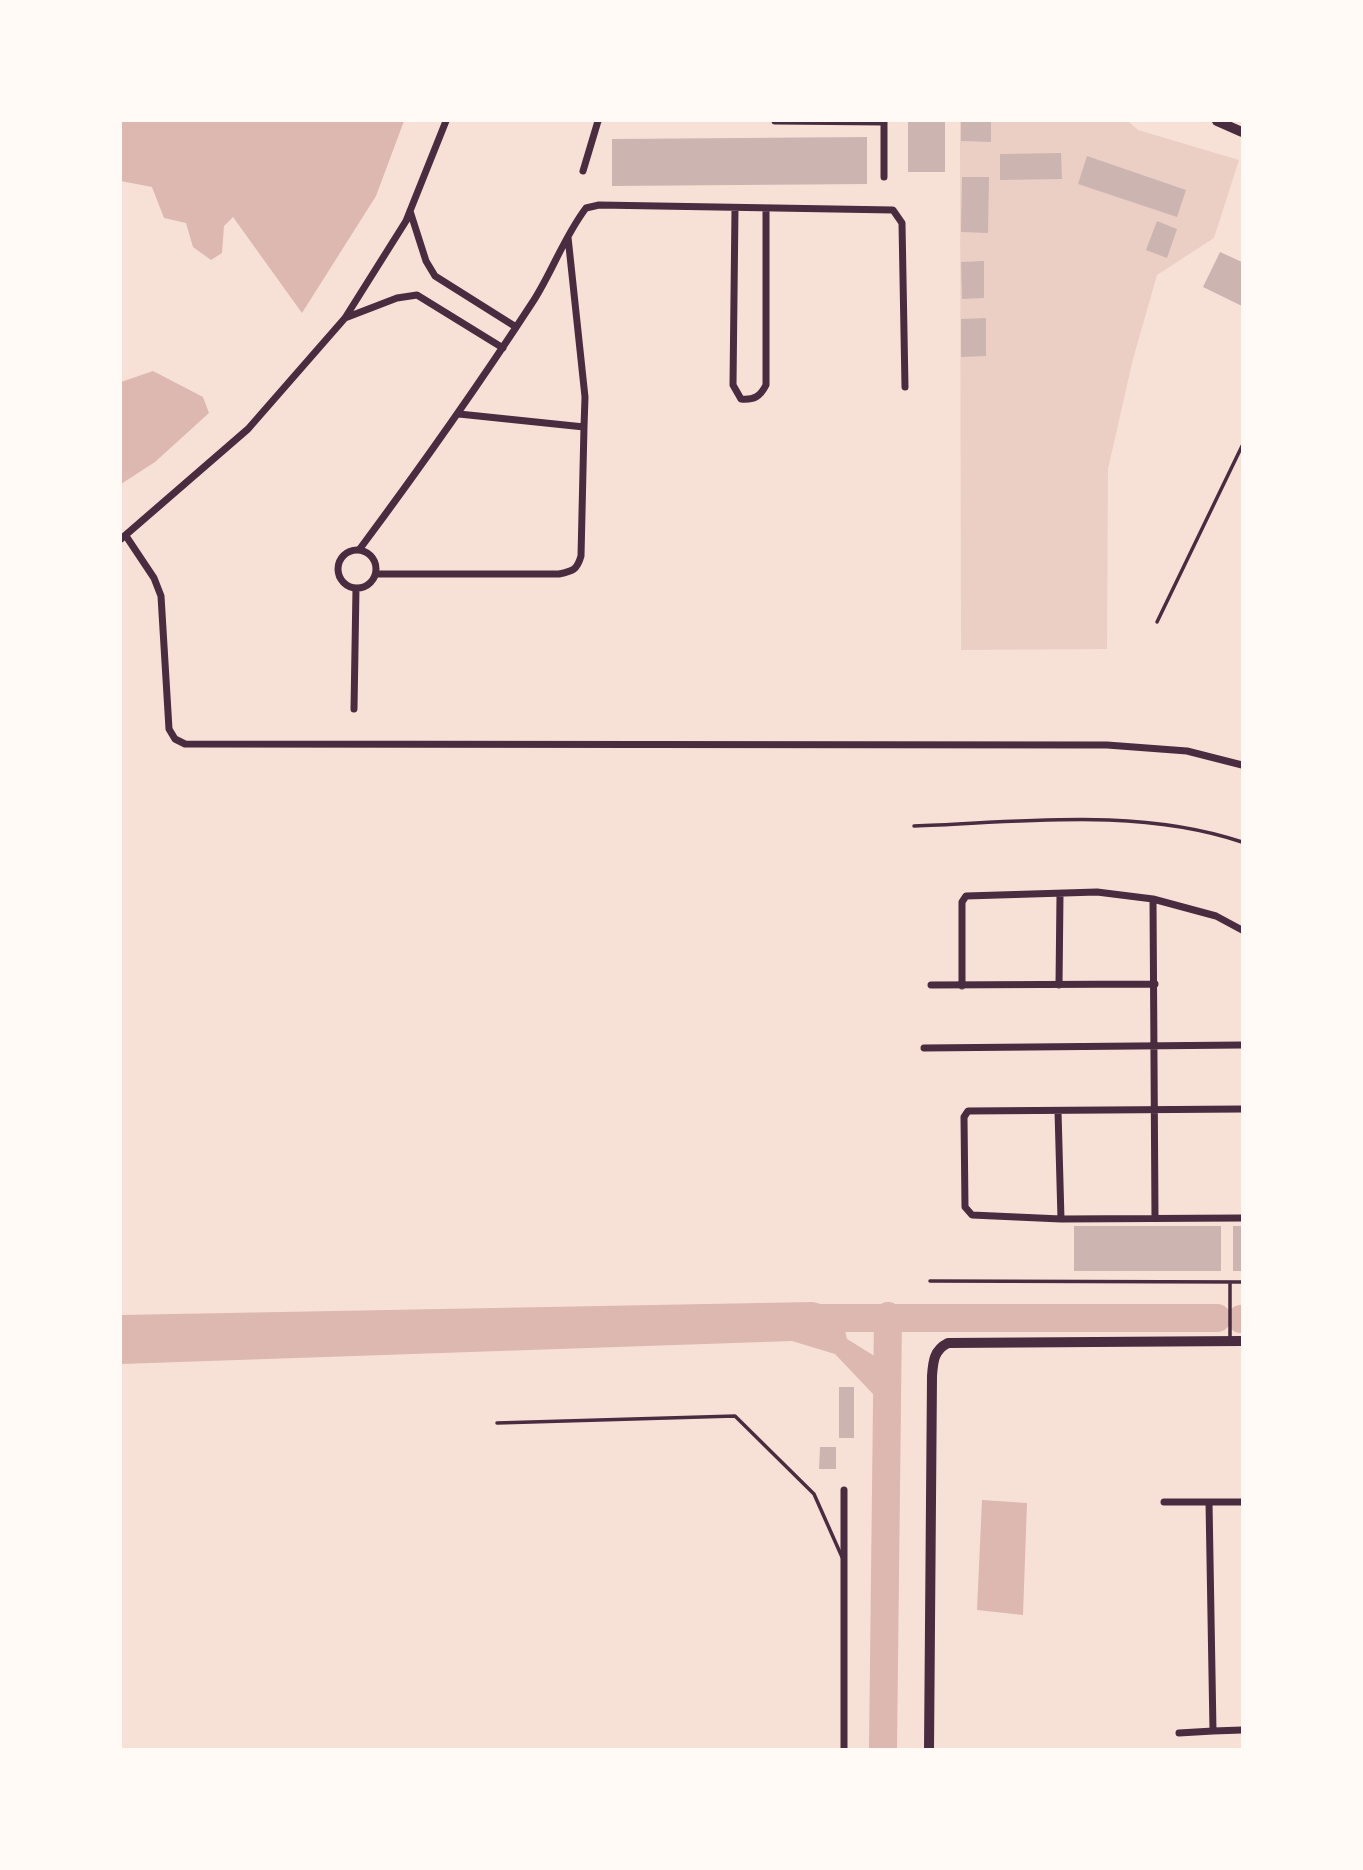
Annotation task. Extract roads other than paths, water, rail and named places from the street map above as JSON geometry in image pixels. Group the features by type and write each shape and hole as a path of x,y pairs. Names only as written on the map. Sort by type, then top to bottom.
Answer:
{"main road":[{"path":"929,1749 932,1376 933,1361 940,1347 948,1343 1236,1341"}],"street":[{"path":"446,121 410,210 345,318 248,429 123,537 154,578 161,596 169,729 176,739 185,744 1107,745 1187,751 1242,765"},
{"path":"583,171 598,121"},
{"path":"775,121 884,122 884,177"},
{"path":"1217,121 1242,132"},
{"path":"359,550 375,561 376,574 368,584 356,588 344,582 339,564 346,553 359,550 460,414 552,272 567,233 586,208 599,205 766,209 883,208 898,214 902,223 905,387"},
{"path":"735,208 733,386 741,399 752,399 761,395 766,385 766,209"},
{"path":"410,210 430,269 435,276 516,327"},
{"path":"376,574 559,574 573,571 582,556 585,397 567,233"},
{"path":"345,318 397,298 417,295 503,348"},
{"path":"460,414 584,426"},
{"path":"354,709 356,588"},
{"path":"962,986 964,898 969,895 1108,893 1153,899 1216,916 1242,930"},
{"path":"1059,985 1060,895"},
{"path":"1153,899 1155,1218"},
{"path":"931,985 1155,984"},
{"path":"924,1048 1242,1045"},
{"path":"1242,1109 966,1113 965,1207 972,1215 1061,1219 1242,1218"},
{"path":"1058,1111 1061,1219"},
{"path":"844,1490 844,1749"},
{"path":"1164,1502 1242,1502"},
{"path":"1209,1502 1213,1731"},
{"path":"1178,1733 1242,1730"}],"lane":[{"path":"1157,622 1242,446"},
{"path":"914,826 1132,820 1201,828 1242,842"},
{"path":"930,1281 1242,1282"},
{"path":"1230,1282 1236,1341"},
{"path":"497,1423 735,1416 814,1494 844,1562"}],"waterway":[{"path":"883,1749 888,1316"},
{"path":"804,1318 1217,1318"}]}
